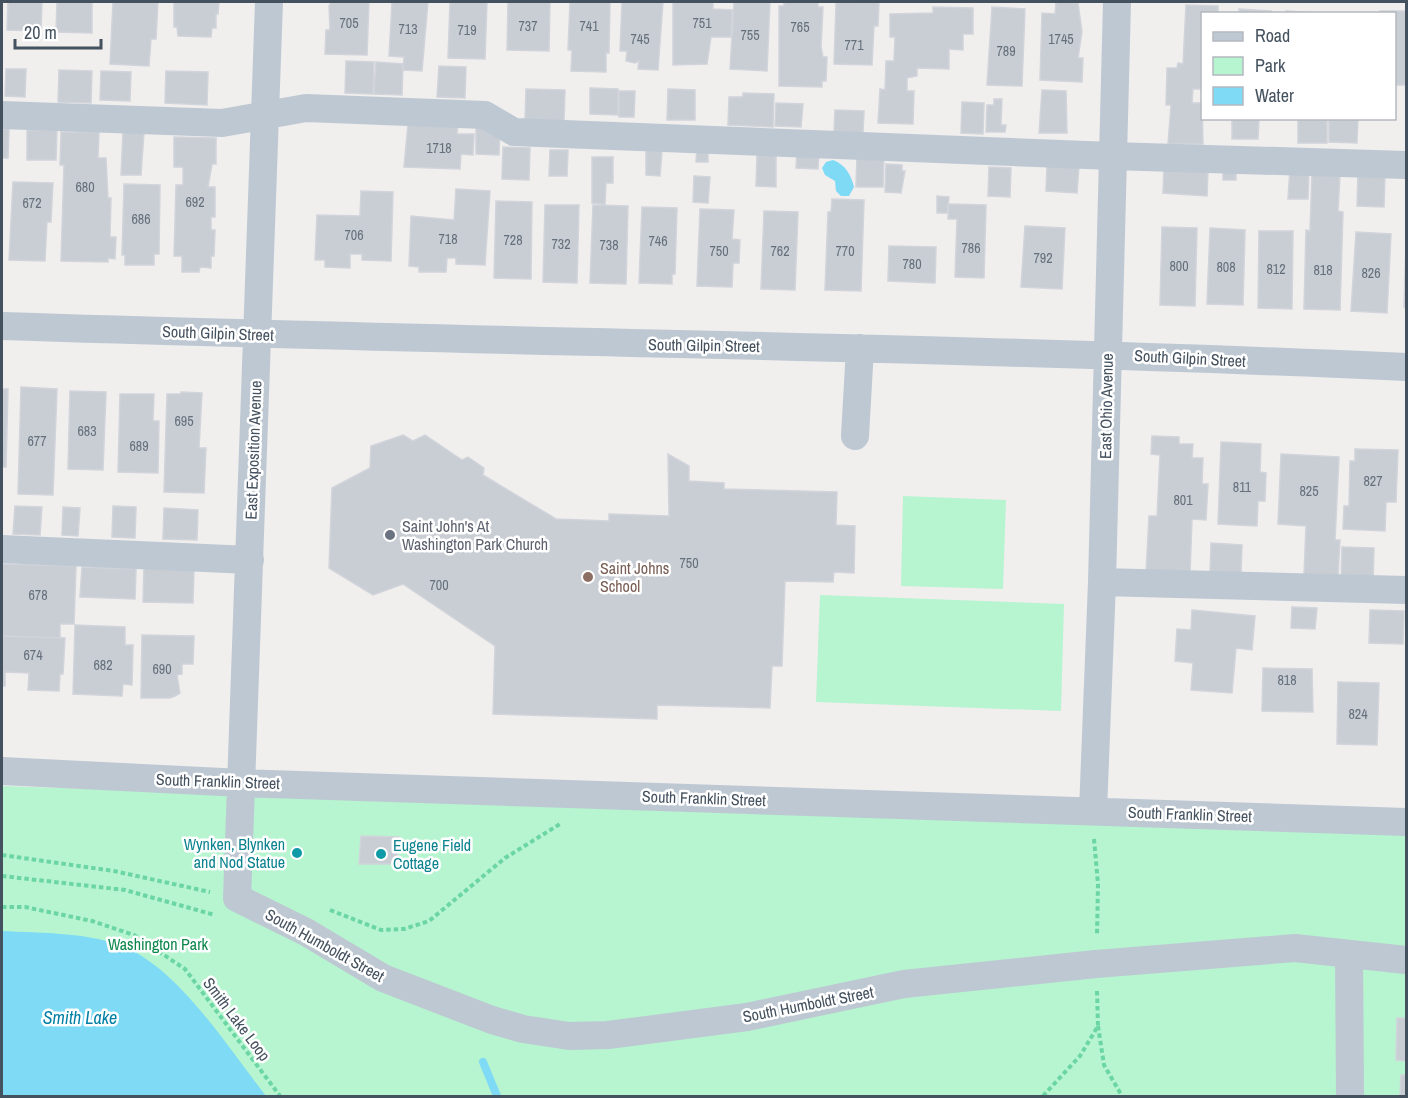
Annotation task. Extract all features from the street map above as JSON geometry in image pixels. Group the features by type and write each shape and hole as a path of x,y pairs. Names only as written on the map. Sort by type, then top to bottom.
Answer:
{"street":[{"name":"East Exposition Avenue","path":"230,908 242,783 269,2"},
{"name":"East Ohio Avenue","path":"1093,811 1102,582 1117,2"},
{"path":"2,115 222,123 306,108 485,115 514,132 1112,156 1407,165"},
{"name":"South Gilpin Street","path":"2,326 1107,354 1407,367"},
{"path":"855,436 860,348"},
{"path":"2,549 250,560"},
{"path":"1102,582 1407,590"},
{"name":"South Franklin Street","path":"2,771 242,783 1407,822"},
{"name":"South Humboldt Street","path":"230,908 306,932 383,978 492,1020 523,1029 569,1036 608,1035 747,1017 904,984 1096,964 1295,948 1407,960"},
{"path":"1349,954 1350,1096"}],"path":[{"path":"321,906 381,930 404,929 421,924 429,921 505,858 560,824"},
{"path":"2,855 114,871 230,908"},
{"path":"2,876 125,890 230,908"},
{"name":"Smith Lake Loop","path":"2,907 26,907 92,921 134,935 168,958 184,969 280,1096"},
{"path":"1098,1026 1104,1065 1122,1096"}],"green space":[{"path":"903,496 1006,500 1003,589 901,586"},
{"path":"820,595 1064,604 1061,711 816,702"},
{"name":"Washington Park","path":"2,786 1406,833 1406,1096 2,1096"}],"water":[{"path":"833,160 845,168 851,178 854,187 849,196 841,196 836,191 835,181 825,175 822,168 826,162"},
{"name":"Smith Lake","path":"2,931 66,934 99,939 129,949 149,961 186,994 266,1096 2,1096"}],"building":[{"path":"8,2 42,2 41,31 7,30"},
{"path":"57,2 92,2 92,33 56,32"},
{"path":"113,2 158,2 156,39 151,39 149,66 110,64"},
{"path":"174,2 219,2 216,28 212,28 211,37 178,36 177,27 174,27"},
{"path":"331,2 369,2 367,55 325,54 326,30 330,30 329,6"},
{"path":"392,2 428,2 422,71 403,70 404,57 389,56"},
{"path":"450,2 487,2 485,59 448,58"},
{"path":"508,2 550,2 549,51 507,50"},
{"path":"570,2 610,2 609,53 606,53 606,72 571,71 572,50 568,50"},
{"path":"622,2 663,2 658,70 638,69 639,61 635,63 626,61 627,51 620,51"},
{"path":"673,2 713,2 713,9 732,10 731,37 711,37 707,64 673,65"},
{"path":"734,2 770,2 767,71 730,69"},
{"path":"784,2 818,2 818,7 823,7 821,47 823,57 827,57 826,81 822,81 822,87 779,86 779,6 784,6"},
{"path":"879,2 878,26 874,26 872,65 834,64 836,3"},
{"path":"1056,2 1078,3 1082,32 1078,58 1083,58 1082,82 1040,80 1042,13 1055,14"},
{"path":"1186,5 1218,6 1218,12 1201,12 1201,89 1193,89 1192,103 1201,103 1203,144 1168,144 1171,105 1166,105 1167,68 1177,68 1178,63 1183,64"},
{"path":"933,7 973,8 973,34 963,34 963,50 949,49 949,69 917,68 917,76 907,78 907,91 914,91 913,124 878,123 880,89 885,90 886,61 894,61 895,37 890,37 890,14 933,13"},
{"path":"992,7 1025,9 1022,86 987,85"},
{"path":"1239,9 1271,11 1271,12 1239,12"},
{"path":"1406,11 1406,85 1396,85 1396,12 1380,12"},
{"path":"346,61 374,62 373,94 345,93"},
{"path":"376,62 403,64 402,95 374,94"},
{"path":"439,66 466,67 465,98 437,97"},
{"path":"6,69 26,69 25,97 5,96"},
{"path":"59,70 92,71 91,103 58,102"},
{"path":"101,71 131,72 130,101 100,100"},
{"path":"166,71 208,72 207,105 165,103"},
{"path":"590,88 618,89 618,115 590,114"},
{"path":"526,89 565,90 564,121 525,120"},
{"path":"668,89 695,90 695,120 667,120"},
{"path":"1042,90 1066,91 1067,133 1039,133"},
{"path":"619,91 635,91 634,117 619,117"},
{"path":"743,93 774,94 773,127 728,125 729,97 743,97"},
{"path":"994,99 1002,99 1001,125 1006,125 1005,132 986,132 987,105 994,105"},
{"path":"962,102 984,103 983,134 961,133"},
{"path":"776,103 803,104 801,127 775,126"},
{"path":"835,110 864,111 863,133 834,132"},
{"path":"1232,120 1259,120 1258,139 1232,139"},
{"path":"1298,120 1327,120 1327,143 1298,143"},
{"path":"1329,120 1358,120 1357,143 1329,142"},
{"path":"408,124 458,126 457,134 474,134 473,155 461,154 460,169 404,167"},
{"path":"476,125 500,125 499,155 476,154"},
{"path":"2,129 9,129 8,158 2,158"},
{"path":"27,130 57,130 56,160 27,160"},
{"path":"61,132 99,132 98,158 106,158 108,198 111,198 110,237 116,237 115,259 108,258 108,262 61,261 64,165 60,165"},
{"path":"123,132 144,132 141,175 121,175"},
{"path":"174,137 216,138 216,164 212,164 208,187 215,187 215,217 211,217 211,230 215,230 214,256 211,256 211,268 200,267 199,272 182,272 182,256 174,256 176,185 183,185 183,167 174,167"},
{"path":"503,147 530,148 529,180 502,179"},
{"path":"697,149 708,149 708,162 696,162"},
{"path":"550,150 568,150 567,176 549,176"},
{"path":"646,151 662,151 660,176 646,175"},
{"path":"797,152 819,153 818,169 796,168"},
{"path":"757,155 776,155 776,187 756,186"},
{"path":"857,155 884,155 883,187 856,187"},
{"path":"592,157 613,157 613,183 606,183 605,204 592,203"},
{"path":"886,164 902,165 902,171 905,171 901,193 885,192"},
{"path":"1047,164 1079,166 1077,193 1046,191"},
{"path":"1164,166 1208,169 1207,196 1163,193"},
{"path":"989,167 1011,168 1010,197 988,196"},
{"path":"1223,167 1236,167 1236,180 1223,180"},
{"path":"1290,168 1309,168 1308,199 1288,199"},
{"path":"1312,174 1340,175 1338,211 1343,212 1340,310 1304,309 1306,230 1310,231"},
{"path":"1358,174 1385,175 1384,207 1357,206"},
{"path":"694,176 710,177 708,203 693,202"},
{"path":"13,182 53,183 51,222 47,222 45,261 9,260"},
{"path":"124,184 160,185 159,254 154,254 154,265 125,265 125,255 122,255"},
{"path":"456,189 490,191 485,265 456,264 456,258 447,258 446,272 419,272 419,267 409,266 411,216 454,220"},
{"path":"361,191 393,192 391,261 362,260 362,254 350,254 350,268 325,267 325,260 315,260 317,215 360,216"},
{"path":"937,196 949,197 947,213 937,213"},
{"path":"832,199 864,200 861,291 825,290 828,212 831,212"},
{"path":"496,201 532,202 531,279 494,278"},
{"path":"949,204 986,205 984,278 955,277 957,219 948,219"},
{"path":"545,205 579,205 577,283 543,282"},
{"path":"593,205 628,206 626,284 590,283"},
{"path":"642,207 677,208 675,274 672,274 672,284 639,283"},
{"path":"700,209 734,210 732,239 740,240 739,263 733,263 732,287 697,286"},
{"path":"764,211 798,212 795,290 761,289"},
{"path":"1025,226 1065,228 1062,289 1021,287"},
{"path":"1162,227 1197,228 1195,306 1160,305"},
{"path":"1210,228 1245,230 1243,305 1207,304"},
{"path":"1259,231 1293,231 1292,309 1258,308"},
{"path":"1356,232 1391,234 1387,313 1351,311"},
{"path":"1406,245 1406,307 1404,307"},
{"path":"889,246 936,247 935,283 888,281"},
{"path":"21,387 57,389 53,495 18,494"},
{"path":"2,389 8,389 6,467 2,467"},
{"path":"70,391 106,392 103,470 68,469"},
{"path":"181,392 202,393 199,448 206,448 204,493 164,492 167,394 181,394"},
{"path":"120,394 154,394 153,421 159,421 158,473 118,472"},
{"name":"Saint Johns School","path":"403,435 413,441 425,435 462,460 468,457 484,468 483,475 556,519 609,521 609,514 669,516 668,454 689,466 689,481 724,483 724,489 837,492 836,525 855,526 854,573 834,572 833,582 785,581 782,666 772,666 770,708 657,705 657,719 493,714 495,646 403,584 373,595 329,568 332,488 370,468 371,446"},
{"path":"1152,436 1179,437 1179,444 1193,444 1192,458 1203,458 1202,484 1208,484 1206,520 1192,519 1190,575 1146,572 1149,516 1157,516 1160,455 1151,454"},
{"path":"1221,442 1261,444 1260,472 1266,473 1265,501 1258,501 1257,526 1218,524"},
{"path":"1355,449 1398,450 1396,502 1386,502 1385,531 1343,529 1344,506 1349,506 1350,461 1355,461"},
{"path":"1281,454 1339,457 1335,540 1340,540 1338,576 1304,575 1306,526 1278,524"},
{"path":"15,506 42,507 40,535 13,534"},
{"path":"113,506 136,507 135,538 112,537"},
{"path":"63,507 80,508 78,536 62,535"},
{"path":"164,508 198,510 197,540 163,539"},
{"path":"1211,543 1242,545 1241,574 1210,573"},
{"path":"1342,547 1374,548 1373,586 1341,585"},
{"path":"2,564 76,566 74,624 60,624 60,638 2,636"},
{"path":"82,567 136,569 135,599 80,597"},
{"path":"144,567 194,569 193,603 143,602"},
{"path":"1292,607 1317,608 1315,629 1291,628"},
{"path":"1192,610 1255,616 1252,650 1236,648 1232,693 1191,690 1193,663 1175,661 1177,629 1191,630"},
{"path":"1370,610 1404,611 1403,644 1369,643"},
{"path":"75,625 125,627 125,645 133,645 132,685 123,684 122,696 73,694"},
{"path":"142,635 194,636 193,664 182,664 182,674 177,675 180,693 175,696 141,698"},
{"path":"2,636 65,638 63,674 60,674 59,691 28,690 29,673 5,672 5,686 2,686"},
{"path":"1263,668 1312,669 1313,712 1262,711"},
{"path":"1338,682 1379,683 1377,745 1337,744"},
{"path":"361,836 399,837 397,864 359,864"},
{"path":"1397,1018 1406,1018 1406,1061 1396,1060"},
{"path":"1401,1075 1406,1075 1406,1096 1400,1096"}],"waterway":[{"path":"483,1062 497,1096"}],"place":[{"name":"Saint John's At Washington Park Church","path":"390,535"},
{"name":"Saint Johns School","path":"588,577"},
{"name":"Wynken, Blynken and Nod Statue","path":"297,853"},
{"name":"Eugene Field Cottage","path":"381,854"}]}
